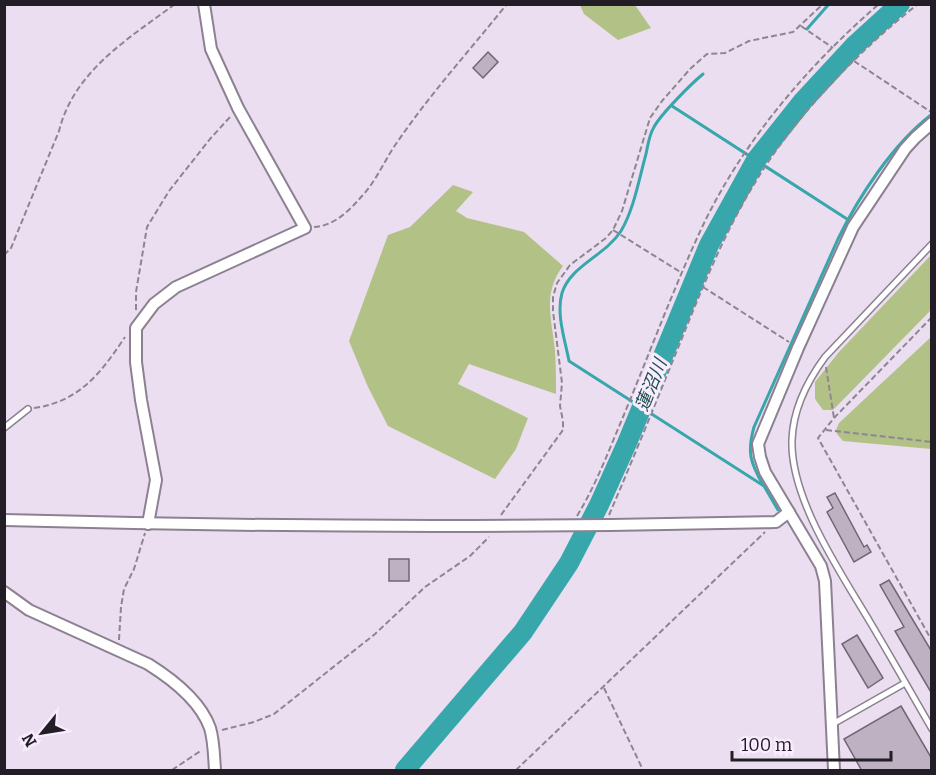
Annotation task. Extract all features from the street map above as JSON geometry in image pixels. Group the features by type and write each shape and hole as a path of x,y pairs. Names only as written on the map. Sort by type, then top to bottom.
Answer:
{"street":[{"path":"148,524 156,480 136,362 136,328 154,304 176,287 305,228 238,108 211,49 204,4"},
{"path":"834,771 825,581 821,566 765,472 760,457 759,438 853,227 905,149 932,123"},
{"path":"4,520 148,524 601,526 776,522 789,512"},
{"path":"4,592 29,610 117,649 162,672 185,692 203,714 211,730 215,771"}],"lane":[{"path":"932,244 825,357 807,384 792,439 792,457 801,494 836,566 932,729"},
{"path":"4,428 28,409"},
{"path":"831,725 905,683"}],"path":[{"path":"4,255 11,248 22,216 59,131 64,111 78,90 93,69 108,55 175,4"},
{"path":"305,228 323,226 337,220 364,194 398,141 452,70 507,4"},
{"path":"211,730 223,730 254,722 273,714 375,634 425,587 470,556 498,527 498,520 563,430 560,406 562,383 553,311 553,297 557,283 570,265 613,230 622,211 650,118 690,69 707,54 725,53 749,41 793,32 823,4"},
{"path":"576,526 699,234 739,161 788,98 833,48 879,4"},
{"path":"601,526 652,412 726,235 753,185 807,112 854,61 918,4"},
{"path":"801,26 833,48"},
{"path":"854,61 932,112"},
{"path":"28,409 52,406 86,387 128,334 136,328 136,292 147,227 170,191 203,147 238,108"},
{"path":"613,230 682,274"},
{"path":"703,287 787,341"},
{"path":"932,317 834,418 818,438 932,641"},
{"path":"825,357 834,418"},
{"path":"826,430 932,442"},
{"path":"516,771 776,522"},
{"path":"117,649 124,589 134,569 148,524"},
{"path":"604,688 643,771"},
{"path":"172,771 212,743"}],"green space":[{"path":"580,5 635,5 651,28 618,40 584,14"},
{"path":"453,185 473,192 456,211 467,218 524,232 563,266 552,287 550,297 556,394 469,364 458,384 528,418 516,449 495,479 388,426 368,387 349,341 388,235 410,227"},
{"path":"931,255 931,310 833,410 823,410 815,399 815,382 839,352"},
{"path":"931,337 931,449 843,441 836,430 839,423"}],"building":[{"path":"488,52 498,62 483,78 473,68"},
{"path":"835,493 864,547 867,545 871,552 854,562 827,512 833,508 827,497"},
{"path":"389,559 409,559 409,581 389,581"},
{"path":"889,580 932,652 932,694 895,631 904,627 880,585"},
{"path":"857,635 883,678 868,688 842,644"},
{"path":"901,706 932,759 932,771 862,771 844,739"}],"waterway":[{"path":"807,29 829,4"},
{"name":"蓮沼川","path":"405,770 523,632 569,563 627,443 709,245 756,160 803,101 854,46 900,4"},
{"path":"703,74 669,107 652,130 633,204 621,231 566,283 560,301 562,327 569,361 764,486 778,510"},
{"path":"672,106 847,219"},
{"path":"763,485 751,457 754,427 838,239 878,172 903,141 931,115"}]}
